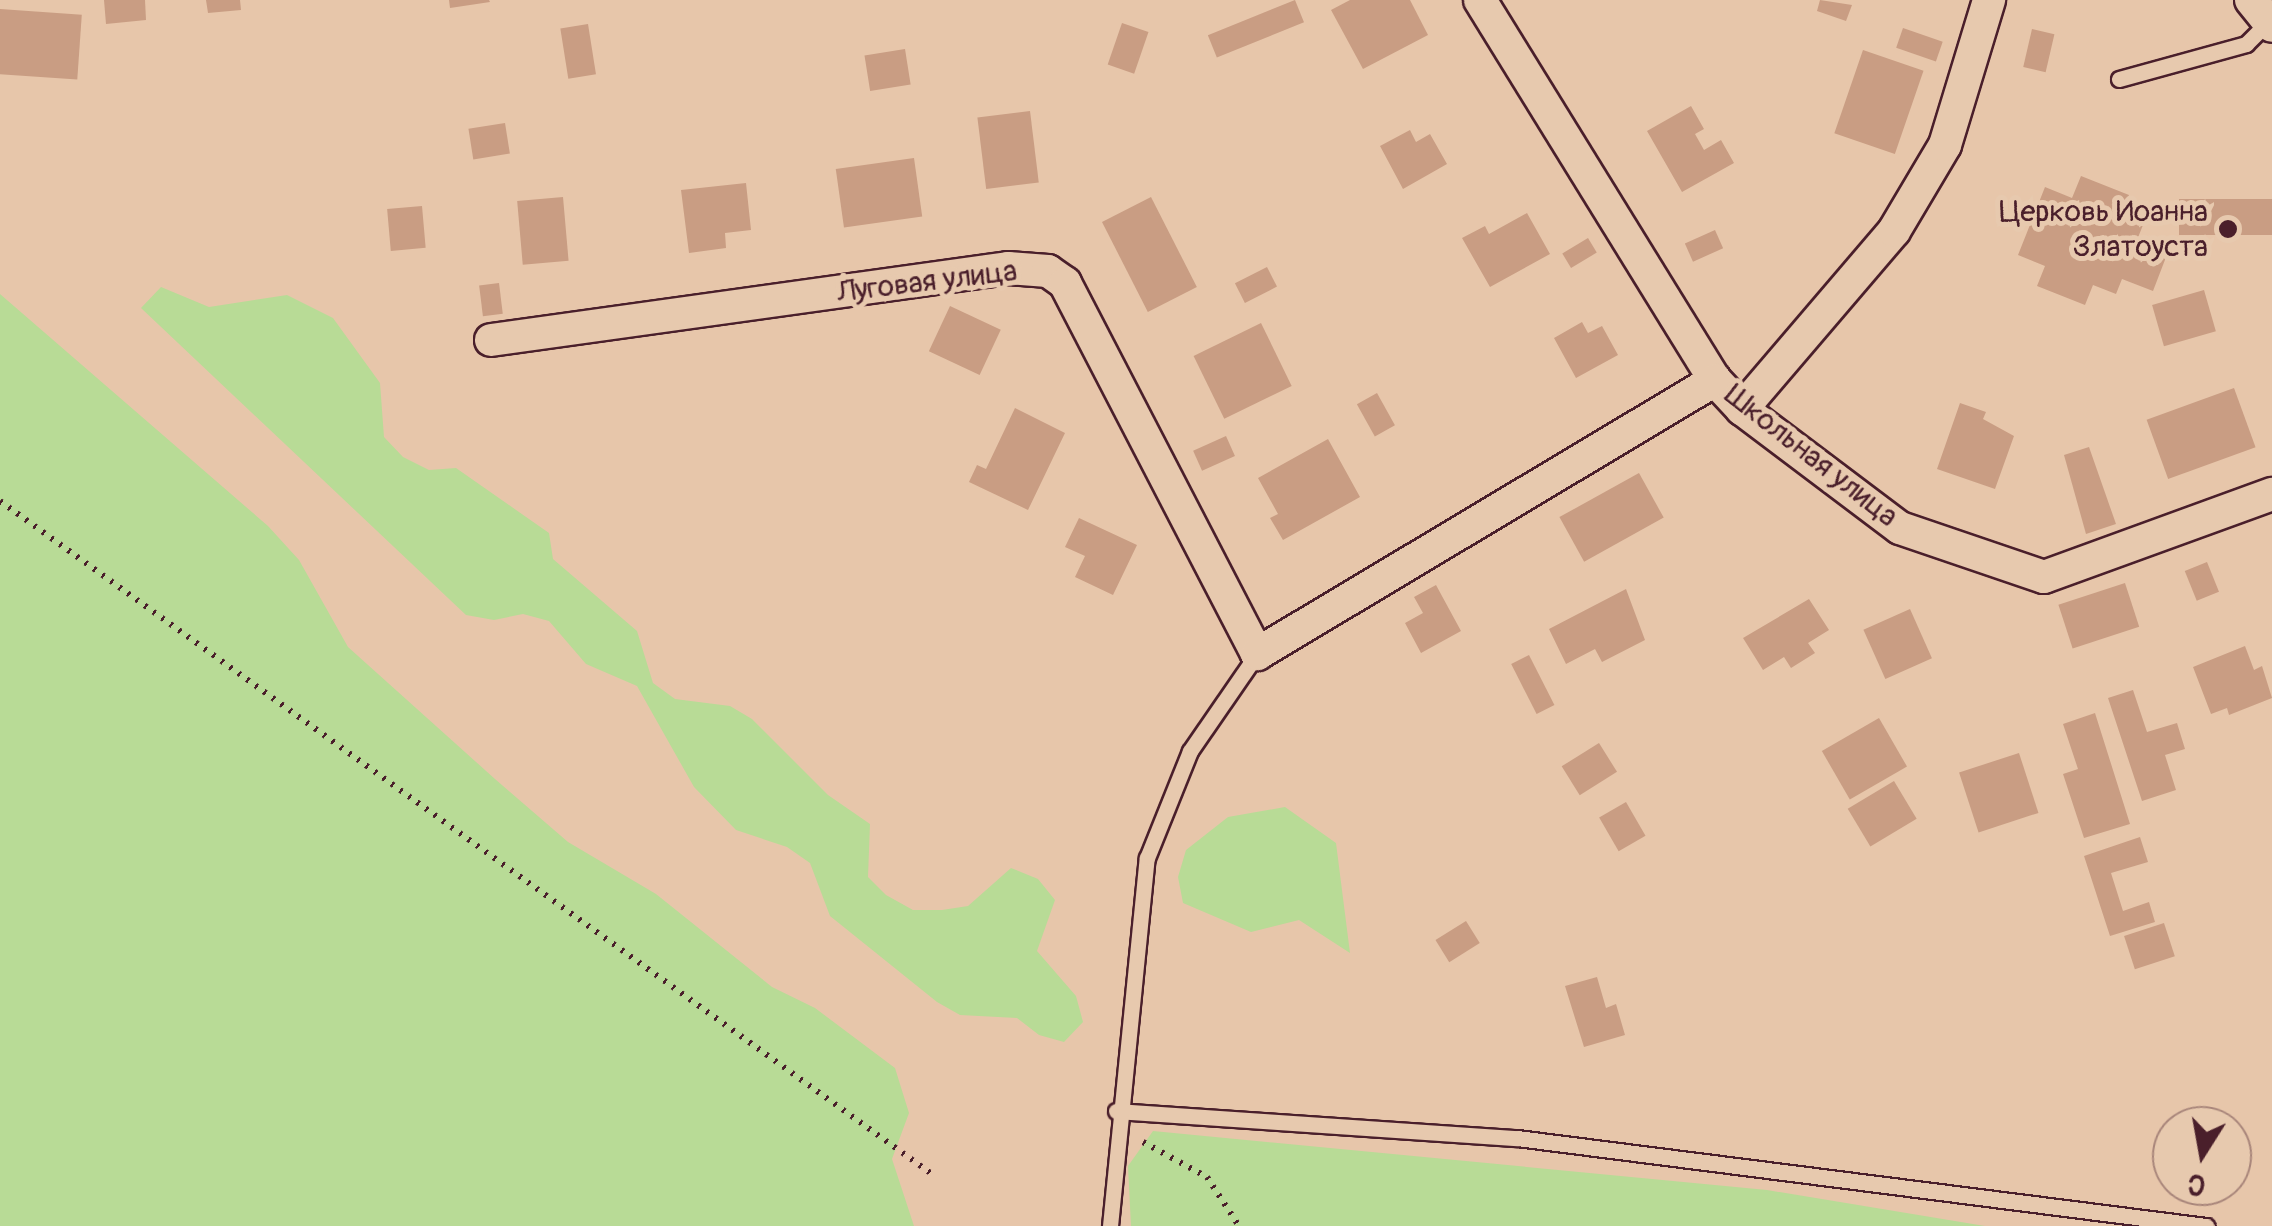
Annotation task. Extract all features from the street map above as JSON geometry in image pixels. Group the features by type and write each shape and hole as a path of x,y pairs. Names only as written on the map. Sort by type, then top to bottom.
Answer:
{"street":[{"name":"Школьная улица","path":"1480,0 1715,380 1742,409 1900,528 2044,577 2272,494"},
{"path":"1742,409 1894,231 1945,145 1988,0"},
{"name":"Луговая улица","path":"491,340 1008,268 1048,271 1065,283 1257,654"},
{"path":"1257,654 1715,380"}],"lane":[{"path":"2119,79 2246,44 2263,16"},
{"path":"1110,1226 1116,1119 1146,858 1190,751 1257,654"},
{"path":"1116,1119 1517,1138 2206,1226"}],"path":[{"path":"0,502 933,1175"},
{"path":"1116,1119 1207,1177 1240,1226"}],"green space":[{"path":"161,287 209,307 287,295 333,318 380,383 384,437 403,457 429,470 456,468 549,533 553,559 637,631 653,683 675,699 730,706 752,719 828,795 870,824 868,877 886,895 913,910 942,910 968,906 1011,868 1038,879 1055,900 1037,951 1076,996 1083,1022 1064,1042 1039,1035 1017,1018 960,1015 937,1002 830,916 810,863 787,847 736,830 694,787 637,686 586,664 549,621 523,614 494,620 466,615 141,308"},
{"path":"0,294 268,526 299,560 348,647 495,779 568,842 656,894 772,987 815,1008 895,1068 909,1113 892,1159 914,1226 0,1226"},
{"path":"1285,807 1336,843 1350,953 1299,920 1251,932 1183,903 1178,877 1186,850 1228,817"},
{"path":"1153,1131 1767,1190 1985,1226 1131,1226 1128,1166"}],"building":[{"path":"104,0 145,0 146,20 106,24"},
{"path":"206,0 240,0 241,10 208,13"},
{"path":"449,0 489,0 490,2 450,8"},
{"path":"1295,0 1304,22 1217,57 1208,35"},
{"path":"1350,0 1410,0 1428,35 1363,69 1331,10"},
{"path":"1820,0 1852,5 1846,21 1817,11"},
{"path":"0,9 82,15 77,80 0,74"},
{"path":"1122,23 1148,32 1134,74 1108,65"},
{"path":"588,24 596,74 568,79 560,28"},
{"path":"1903,28 1943,42 1936,62 1896,48"},
{"path":"2032,29 2054,34 2046,72 2023,67"},
{"path":"905,49 911,85 870,91 865,55"},
{"path":"1863,50 1924,71 1895,154 1834,133"},
{"path":"1691,106 1704,129 1695,134 1704,150 1721,140 1734,163 1682,192 1647,131"},
{"path":"1030,111 1039,182 986,189 977,117"},
{"path":"505,123 510,154 473,159 468,129"},
{"path":"1410,130 1416,142 1430,134 1447,164 1403,189 1380,146"},
{"path":"914,158 922,216 844,227 836,169"},
{"path":"2081,176 2129,195 2120,217 2143,225 2137,240 2168,252 2153,291 2122,279 2116,294 2093,285 2085,305 2037,286 2045,266 2018,255 2045,187 2072,198"},
{"path":"746,183 751,230 725,233 726,248 689,253 681,190"},
{"path":"563,197 569,261 523,265 517,201"},
{"path":"1151,197 1197,287 1148,312 1102,222"},
{"name":"Церковь Иоанна Златоуста","path":"2179,199 2272,199 2272,235 2179,235"},
{"path":"422,206 426,248 391,251 387,209"},
{"path":"1527,213 1550,254 1490,287 1462,238 1485,226 1489,234"},
{"path":"1715,230 1723,248 1693,262 1685,243"},
{"path":"1588,238 1597,253 1571,268 1562,253"},
{"path":"1267,267 1277,287 1245,303 1235,283"},
{"path":"499,283 503,314 483,316 479,285"},
{"path":"2204,290 2216,331 2164,346 2152,305"},
{"path":"950,306 1001,330 980,375 929,351"},
{"path":"1582,322 1588,333 1602,326 1618,355 1576,378 1554,338"},
{"path":"1261,323 1292,386 1224,419 1194,356"},
{"path":"2234,388 2256,447 2168,479 2147,420"},
{"path":"1377,393 1395,425 1375,437 1357,404"},
{"path":"1960,403 1986,412 1983,419 2014,436 1995,489 1937,469"},
{"path":"1015,408 1065,433 1028,510 969,482 977,465 986,469"},
{"path":"1226,436 1235,456 1202,471 1193,451"},
{"path":"1328,439 1360,497 1283,540 1270,518 1278,514 1258,478"},
{"path":"2089,447 2116,524 2086,534 2064,455"},
{"path":"1639,473 1664,518 1584,562 1559,517"},
{"path":"1079,518 1137,545 1113,595 1075,577 1085,556 1065,547"},
{"path":"2207,562 2219,592 2197,601 2185,571"},
{"path":"2125,583 2139,627 2073,648 2058,605"},
{"path":"1436,585 1461,631 1421,653 1405,623 1423,613 1414,597"},
{"path":"1626,589 1645,640 1602,662 1595,649 1566,664 1549,629"},
{"path":"1809,599 1829,630 1808,643 1815,653 1791,668 1784,657 1763,670 1743,638"},
{"path":"1910,609 1932,658 1885,679 1863,630"},
{"path":"2245,646 2254,670 2262,666 2272,698 2229,715 2227,708 2211,714 2193,667"},
{"path":"1529,655 1554,705 1537,714 1511,664"},
{"path":"2133,690 2147,732 2177,723 2185,749 2165,755 2176,790 2142,801 2108,698"},
{"path":"2095,713 2130,824 2084,838 2063,774 2078,769 2063,724"},
{"path":"1879,718 1907,766 1850,799 1822,751"},
{"path":"1599,743 1617,772 1580,795 1562,766"},
{"path":"2019,753 2038,813 1979,832 1959,772"},
{"path":"1894,781 1917,819 1870,847 1848,809"},
{"path":"1626,802 1646,836 1619,851 1599,817"},
{"path":"2140,837 2148,862 2111,873 2123,911 2149,902 2155,922 2110,936 2084,856"},
{"path":"1466,921 1480,943 1449,962 1435,940"},
{"path":"2164,923 2175,956 2135,969 2124,936"},
{"path":"1597,977 1606,1008 1616,1004 1625,1035 1584,1047 1565,986"}],"place":[{"name":"Церковь Иоанна Златоуста","path":"2228,229"}]}
